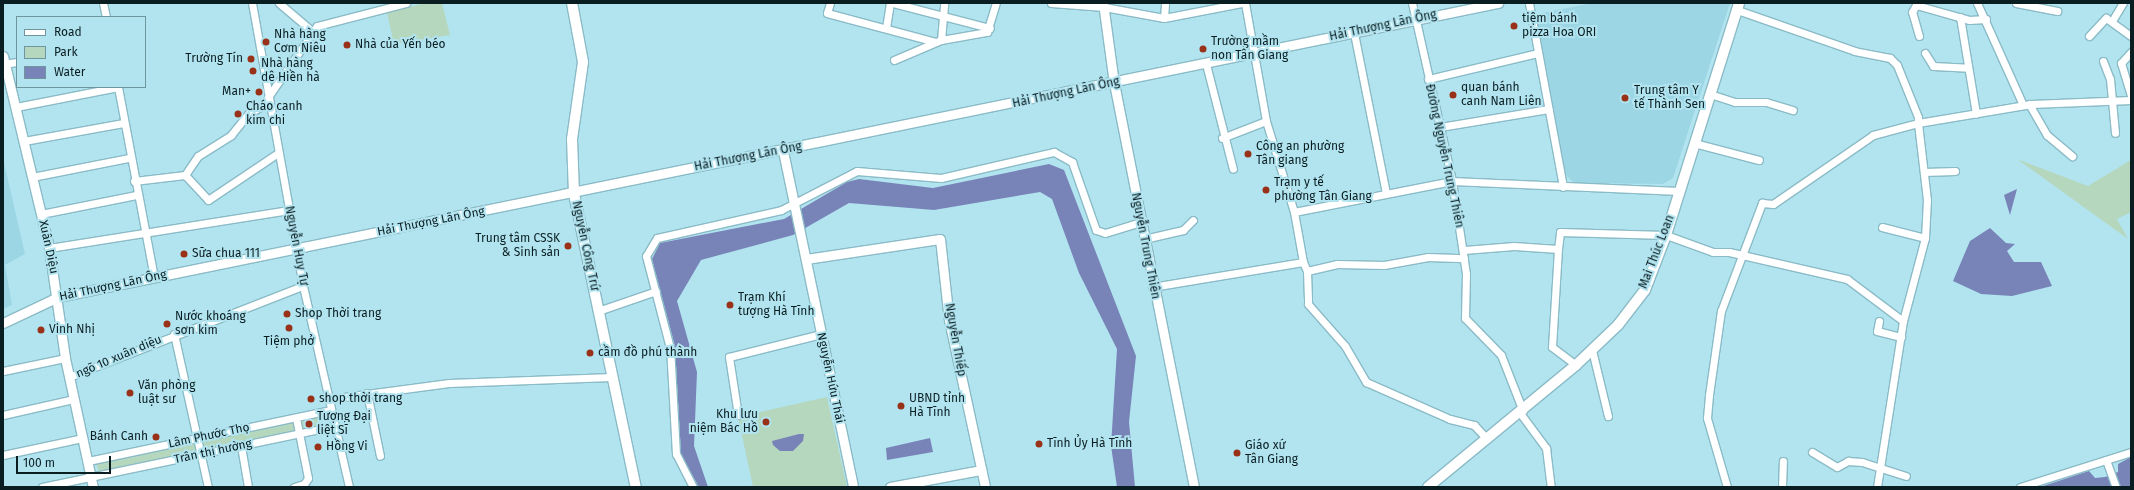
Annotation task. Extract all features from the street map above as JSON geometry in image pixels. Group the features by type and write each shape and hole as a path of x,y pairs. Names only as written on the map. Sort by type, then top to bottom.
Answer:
{"main road":[{"name":"Nguyễn Công Trứ","path":"572,3 583,62 572,139 574,194 636,487"},
{"name":"Mai Thúc Loan","path":"1428,487 1522,412 1576,365 1618,325 1645,290 1666,235 1738,6"}],"street":[{"path":"103,3 106,16"},
{"name":"Nguyễn Huy Tự","path":"252,3 268,99 303,286 329,399 330,410 349,487"},
{"path":"279,3 312,31"},
{"path":"134,181 185,175 198,156 231,135 248,114 268,99 312,31 317,26 406,3"},
{"path":"830,3 827,14 938,41"},
{"path":"886,28 890,3"},
{"path":"893,3 990,28"},
{"path":"938,41 944,3"},
{"path":"894,60 938,41 987,32 990,28 996,3"},
{"path":"1051,3 1103,5 1164,18 1243,3 1255,54 1266,121 1294,212 1303,262 1307,271 1308,304 1345,346 1366,382 1450,420 1474,425 1487,439"},
{"path":"1164,18 1165,3"},
{"name":"Đường Nguyễn Trung Thiên","path":"1412,3 1452,181 1464,250 1465,318 1501,355 1522,412 1546,448 1551,487"},
{"name":"Hải Thượng Lãn Ông","path":"3,322 58,298 154,277 296,247 574,194 1255,54 1416,18 1498,3"},
{"path":"1529,3 1563,187"},
{"path":"1977,3 2026,105 2047,135 2072,156"},
{"path":"2016,3 2057,11"},
{"path":"2112,21 2123,3"},
{"name":"Nguyễn Trung Thiên","path":"1103,5 1114,83 1152,287 1194,487"},
{"path":"1738,6 1855,51 1890,58 1907,87 1918,124 1924,172 1926,238 1903,321 1877,487"},
{"path":"1919,36 1912,12 1916,6 1960,18 1986,19"},
{"path":"1960,18 1976,114"},
{"path":"2089,36 2103,19 2112,21 2131,36"},
{"path":"1354,33 1386,193"},
{"path":"2131,52 2121,63 2131,96"},
{"path":"1428,79 1538,53"},
{"path":"1925,53 1933,66 1968,68"},
{"path":"4,61 16,62"},
{"name":"Xuân Diệu","path":"4,61 49,248 58,298 65,358 93,487"},
{"path":"2103,61 2110,79 2115,133"},
{"path":"1206,64 1222,138 1233,169"},
{"path":"16,107 113,88"},
{"path":"118,88 136,195 154,277"},
{"path":"1710,94 1735,102 1766,102 1793,110"},
{"path":"1727,487 1707,418 1709,395 1721,311 1743,257 1762,203 1773,204 1873,135 1918,124 2026,105 2131,100"},
{"path":"1440,127 1549,109"},
{"path":"1222,138 1266,121"},
{"path":"24,141 123,123"},
{"path":"1694,143 1759,160"},
{"name":"Nguyễn Hứu Thái","path":"783,151 853,487"},
{"path":"693,487 676,454 670,348 646,256 657,238 794,208 857,171 941,178 1056,152 1072,162 1096,230 1105,233 1140,222"},
{"path":"185,175 208,200 278,153"},
{"path":"32,177 129,158"},
{"path":"1924,172 1955,171"},
{"path":"1294,212 1452,181 1679,191"},
{"path":"41,214 136,195"},
{"path":"49,248 289,210"},
{"path":"1144,239 1183,230 1193,220"},
{"path":"1882,227 1926,238"},
{"path":"1576,365 1552,347 1560,232 1666,235 1743,257 1847,279 1903,321"},
{"name":"Nguyễn Thiếp","path":"806,259 940,239 949,320 985,487"},
{"path":"1464,250 1514,246 1558,249"},
{"path":"1307,271 1337,264 1384,265 1428,257 1464,258"},
{"path":"1152,287 1303,262"},
{"name":"ngõ 10 xuân diệu","path":"69,377 174,334 303,286"},
{"path":"598,311 656,291"},
{"path":"1879,321 1877,331 1901,337"},
{"path":"174,334 208,487"},
{"path":"738,415 729,357 821,334"},
{"path":"1592,350 1608,416"},
{"path":"3,371 65,358"},
{"path":"329,399 449,383 612,377"},
{"path":"367,394 380,456"},
{"path":"3,415 74,399"},
{"name":"Lâm Phước Thọ","path":"88,461 330,410"},
{"path":"294,487 308,480 296,418"},
{"name":"Trân thị hường","path":"42,487 334,426"},
{"path":"3,455 83,438"},
{"path":"241,446 248,487"},
{"path":"1812,452 1837,467 1852,460 1906,476"},
{"path":"2020,487 2131,452"},
{"path":"2106,460 2116,487"},
{"path":"1782,487 1783,461"},
{"path":"890,487 981,470"}],"shaded area":[{"name":"Trung tâm Y tế Thành Sen","path":"1592,3 1730,3 1673,178 1663,184 1574,183 1566,175 1536,22 1542,13"},
{"path":"3,158 25,254 5,265 12,305 3,309"}],"green space":[{"path":"425,3 442,3 450,35 394,44 387,13"},
{"path":"2017,159 2088,186 2131,160 2131,212 2117,219 2128,239"},
{"path":"827,397 847,487 753,487 738,417"},
{"path":"321,415 323,426 99,472 96,463"}],"water":[{"path":"1049,164 1064,170 1136,356 1129,422 1135,487 1117,487 1111,446 1117,349 1079,273 1052,199 1040,192 934,210 849,203 793,235 701,260 677,301 697,372 694,446 708,487 699,487 681,455 675,346 652,259 660,243 784,219 847,182 859,179 933,188"},
{"path":"2017,189 2010,215 2004,195"},
{"path":"1990,228 2006,243 2015,244 2007,251 2014,262 2041,262 2052,286 2012,296 1981,294 1953,281 1970,241"},
{"path":"804,434 803,441 793,451 780,451 773,445 772,441"},
{"path":"930,438 933,452 887,460 886,448"},
{"path":"2131,457 2131,486 2040,487 2089,471 2095,478 2105,477 2118,472 2118,464"}],"place":[{"name":"tiệm bánh pizza Hoa ORI","path":"1514,26"},
{"name":"Nhà hàng Cơm Niêu","path":"266,42"},
{"name":"Nhà của Yến béo","path":"347,45"},
{"name":"Trường mầm non Tân Giang","path":"1203,49"},
{"name":"Trường Tín","path":"251,59"},
{"name":"Nhà hàng dê Hiền hà","path":"253,71"},
{"name":"Man+","path":"259,92"},
{"name":"quan bánh canh Nam Liên","path":"1453,95"},
{"name":"Trung tâm Y tế Thành Sen","path":"1625,98"},
{"name":"Cháo canh kim chi","path":"238,114"},
{"name":"Công an phường Tân giang","path":"1248,154"},
{"name":"Trạm y tế phường Tân Giang","path":"1266,190"},
{"name":"Trung tâm CSSK & Sinh sản","path":"568,246"},
{"name":"Sữa chua 111","path":"184,254"},
{"name":"Trạm Khí tượng Hà Tĩnh","path":"730,305"},
{"name":"Shop Thời trang","path":"287,314"},
{"name":"Nước khoáng sơn kim","path":"167,324"},
{"name":"Tiệm phở","path":"289,328"},
{"name":"Vinh Nhị","path":"41,330"},
{"name":"cầm đồ phú thành","path":"590,353"},
{"name":"Văn phòng luật sư","path":"130,393"},
{"name":"shop thời trang","path":"311,399"},
{"name":"UBND tỉnh Hà Tĩnh","path":"901,406"},
{"name":"Khu lưu niệm Bác Hồ","path":"766,422"},
{"name":"Tượng Đại liệt Sĩ","path":"309,424"},
{"name":"Bánh Canh","path":"156,437"},
{"name":"Tĩnh Ủy Hà Tĩnh","path":"1039,444"},
{"name":"Hồng Vi","path":"318,447"},
{"name":"Giáo xứ Tân Giang","path":"1237,453"}]}
